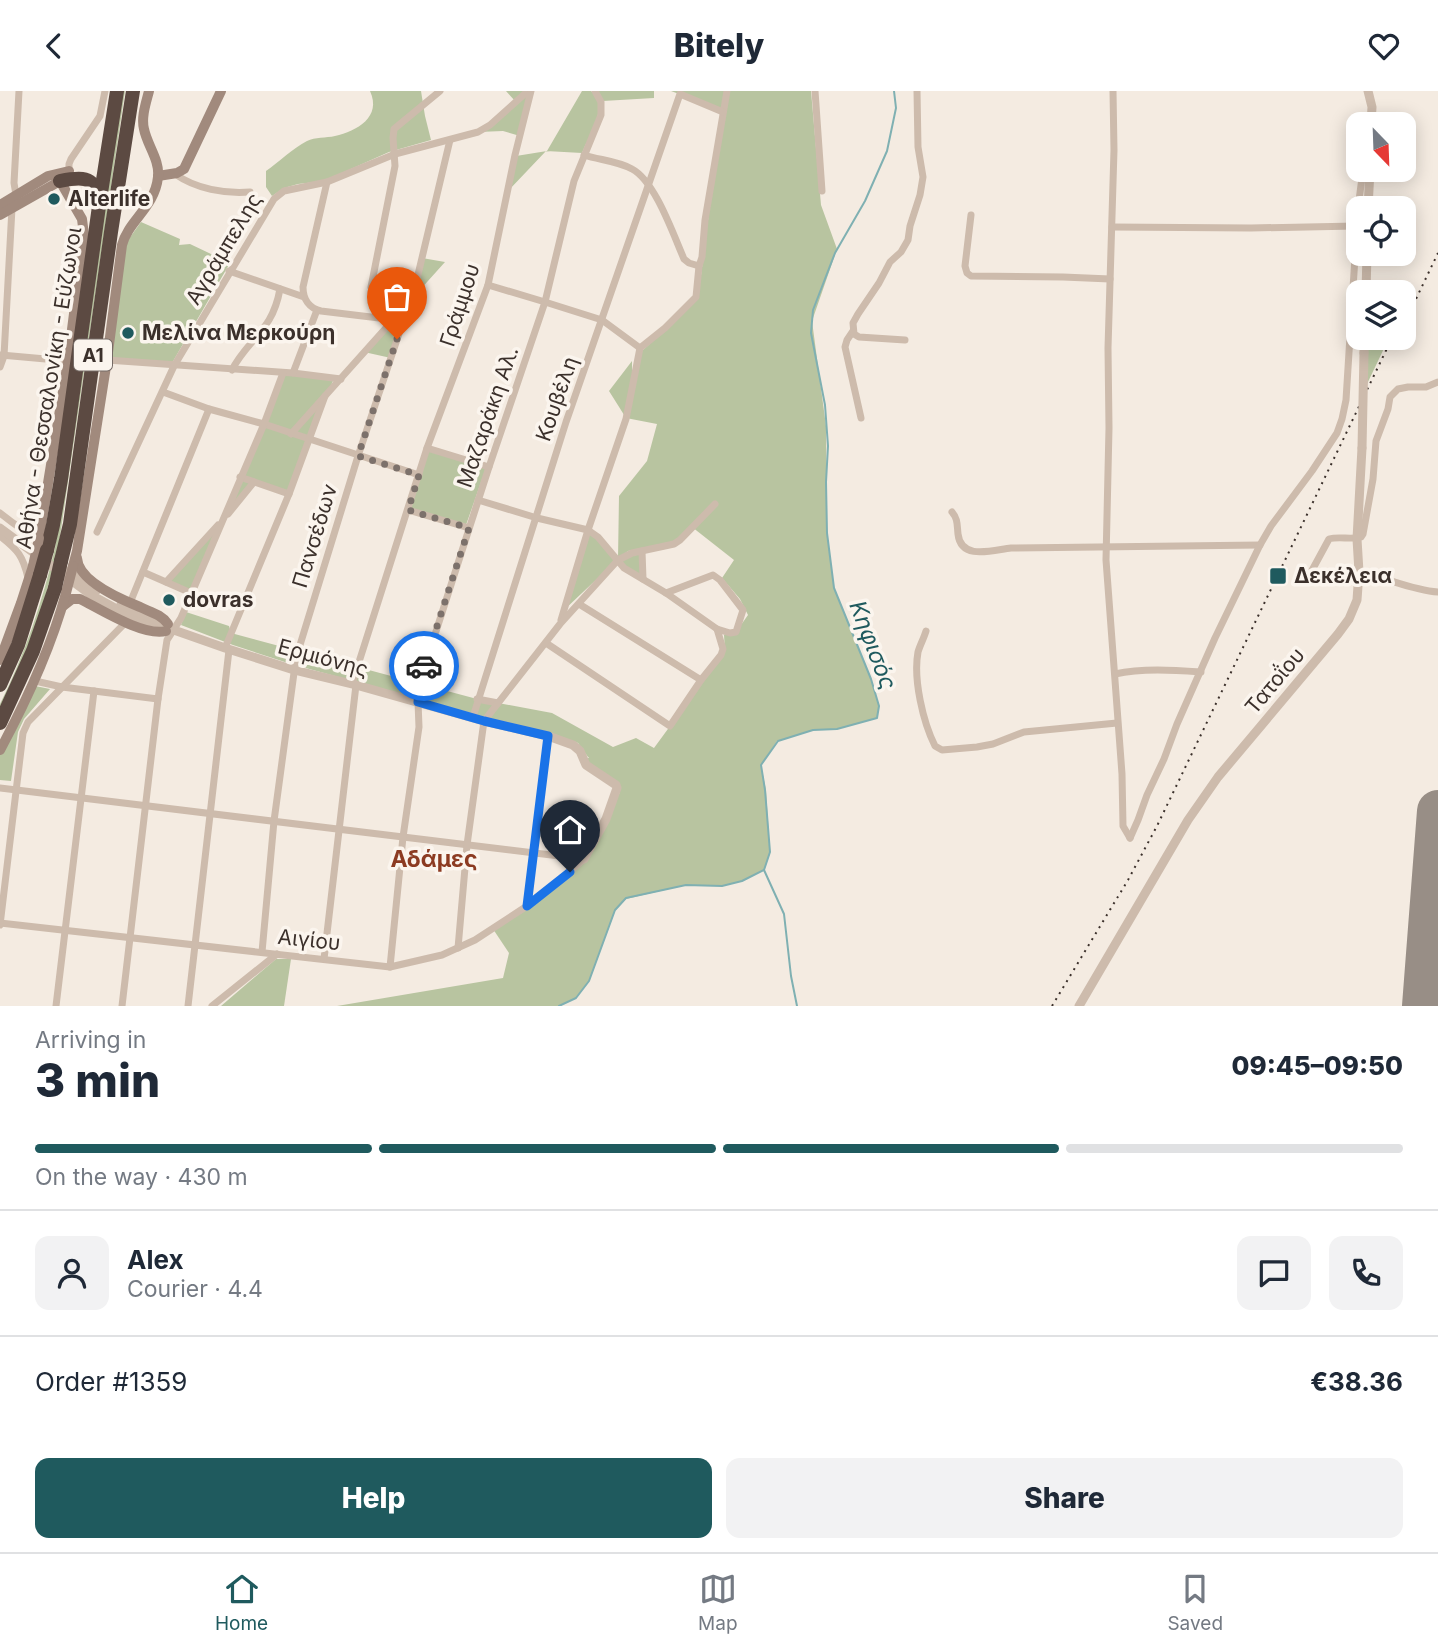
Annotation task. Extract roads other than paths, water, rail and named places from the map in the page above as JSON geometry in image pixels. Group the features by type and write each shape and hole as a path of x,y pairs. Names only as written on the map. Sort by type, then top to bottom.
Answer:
{"highway":[{"name":"Αθήνα - Θεσσαλονίκη - Εύζωνοι","path":"0,685 18,645 42,539 53,525 117,91"},
{"name":"Αθήνα - Θεσσαλονίκη - Εύζωνοι","path":"0,723 60,590 67,564 70,524 133,91"},
{"path":"65,176 95,169 101,164 107,150"},
{"path":"65,176 90,181 97,187 100,199"}],"main road":[{"path":"62,608 72,599 80,599 126,622 156,632 170,628 159,615 96,584 83,573 77,563 76,551 124,239 146,207 158,176 143,126 149,91"},
{"path":"158,176 175,174 186,166 221,91"},
{"path":"0,205 48,176 65,176"},
{"path":"0,215 65,176"},
{"path":"42,539 84,235 82,219 65,176"},
{"path":"67,564 76,551"},
{"path":"0,660 34,573"},
{"path":"0,750 35,681 62,608 60,590"}],"street":[{"path":"16,195 14,183 19,91"},
{"path":"65,176 71,159 100,116 105,91"},
{"path":"371,287 394,176 393,138 397,127 440,91"},
{"name":"Αγράμπελης","path":"97,532 174,366 268,206 279,194 327,182 395,153 450,140 484,128 530,91"},
{"name":"Γράμμου","path":"324,958 354,684 427,448 488,285 530,91"},
{"name":"Μαζαράκη Αλ.","path":"390,967 403,837 419,727 420,681 545,302 574,181 601,115 601,102 594,91"},
{"path":"560,624 628,413 640,348 696,297 705,220 727,91"},
{"path":"815,91 822,191"},
{"path":"861,418 845,347 858,314 890,262 901,252 908,240 923,177 918,146 918,91"},
{"path":"1113,91 1106,560 1122,774 1123,826 1130,838 1200,672 1260,545 1337,433 1346,400 1354,266"},
{"path":"1368,91 1372,107"},
{"path":"1372,112 1378,91"},
{"name":"Κουβέλη","path":"473,717 566,422 680,94 723,112"},
{"name":"Πανσέδων","path":"262,952 274,821 298,648 416,283 450,140"},
{"path":"584,155 639,173 654,194 684,259 699,266"},
{"path":"175,174 219,192 250,192"},
{"path":"327,182 303,287 309,306 317,310 404,321"},
{"path":"0,367 12,208"},
{"path":"971,215 965,267 971,276 1110,279"},
{"path":"1112,227 1346,226"},
{"path":"229,271 304,295"},
{"path":"488,285 602,320 640,348"},
{"path":"232,370 271,316 280,289"},
{"path":"293,373 317,310"},
{"path":"291,434 393,320"},
{"path":"853,331 863,337 905,340"},
{"name":"Τατοΐου","path":"1079,1006 1188,820 1219,777 1349,619 1357,600 1359,572 1357,539 1364,350"},
{"path":"2,355 68,361"},
{"path":"107,361 293,373 341,379"},
{"path":"122,1006 167,639 224,519 283,373"},
{"path":"1438,382 1426,387 1402,388 1394,391 1390,397 1376,441 1373,478 1363,534 1357,539 1329,539 1310,575 1312,577 1339,572 1359,572 1415,589 1438,592"},
{"path":"163,392 419,475"},
{"path":"188,1006 227,649 325,396"},
{"path":"130,603 209,409"},
{"path":"427,448 489,467"},
{"path":"240,477 289,493"},
{"path":"166,582 254,482"},
{"path":"478,500 589,530 624,568 666,593 717,629 736,632 743,610 716,576 709,575 666,593"},
{"path":"458,949 467,845 484,721 560,624 618,560 674,544 715,504"},
{"path":"408,510 469,528"},
{"path":"952,512 961,545 973,552 1011,548 1260,545"},
{"path":"0,513 25,531 42,539"},
{"name":"Ερμιόνης","path":"0,521 75,577 170,628"},
{"name":"Ερμιόνης","path":"0,528 73,583 124,613 294,670 548,736 575,746 586,765 616,787 617,792 584,859"},
{"path":"0,537 16,548 26,569 34,573"},
{"path":"642,551 643,579"},
{"path":"144,572 191,593"},
{"path":"579,604 701,680"},
{"path":"0,923 23,733 28,722 126,622"},
{"path":"546,643 670,726 722,651 717,629"},
{"path":"926,631 918,655 919,692 928,729 939,749 993,744 1024,732 1117,723"},
{"path":"1115,674 1133,671 1200,672"},
{"path":"35,681 158,699"},
{"path":"56,1006 94,691"},
{"path":"477,699 498,703"},
{"path":"527,906 548,736"},
{"path":"0,788 584,859"},
{"name":"Αιγίου","path":"0,923 390,967 427,960 458,949 527,906 584,859"},
{"path":"212,1006 277,954"}],"waterway":[{"name":"Κηφισός","path":"559,1006 576,998 589,981 615,910 626,898 686,885 722,886 742,881 764,870 770,852 761,765 778,741 813,730 837,729 877,718 879,706 871,679 834,588 827,533 828,446 825,405 811,333 813,310 835,253 865,201 887,151 896,108 894,91"},
{"path":"764,870 784,914 797,1006"}],"railway":[{"path":"1416,299 1438,253"},
{"path":"1052,1006 1128,880 1157,826 1386,350"}],"place":[{"name":"Alterlife","path":"54,199"},
{"name":"Μελίνα Μερκούρη","path":"128,333"},
{"name":"Δεκέλεια","path":"1278,576"},
{"name":"dovras","path":"169,600"}],"district":[{"name":"Αδάμες","path":"434,859"}]}
